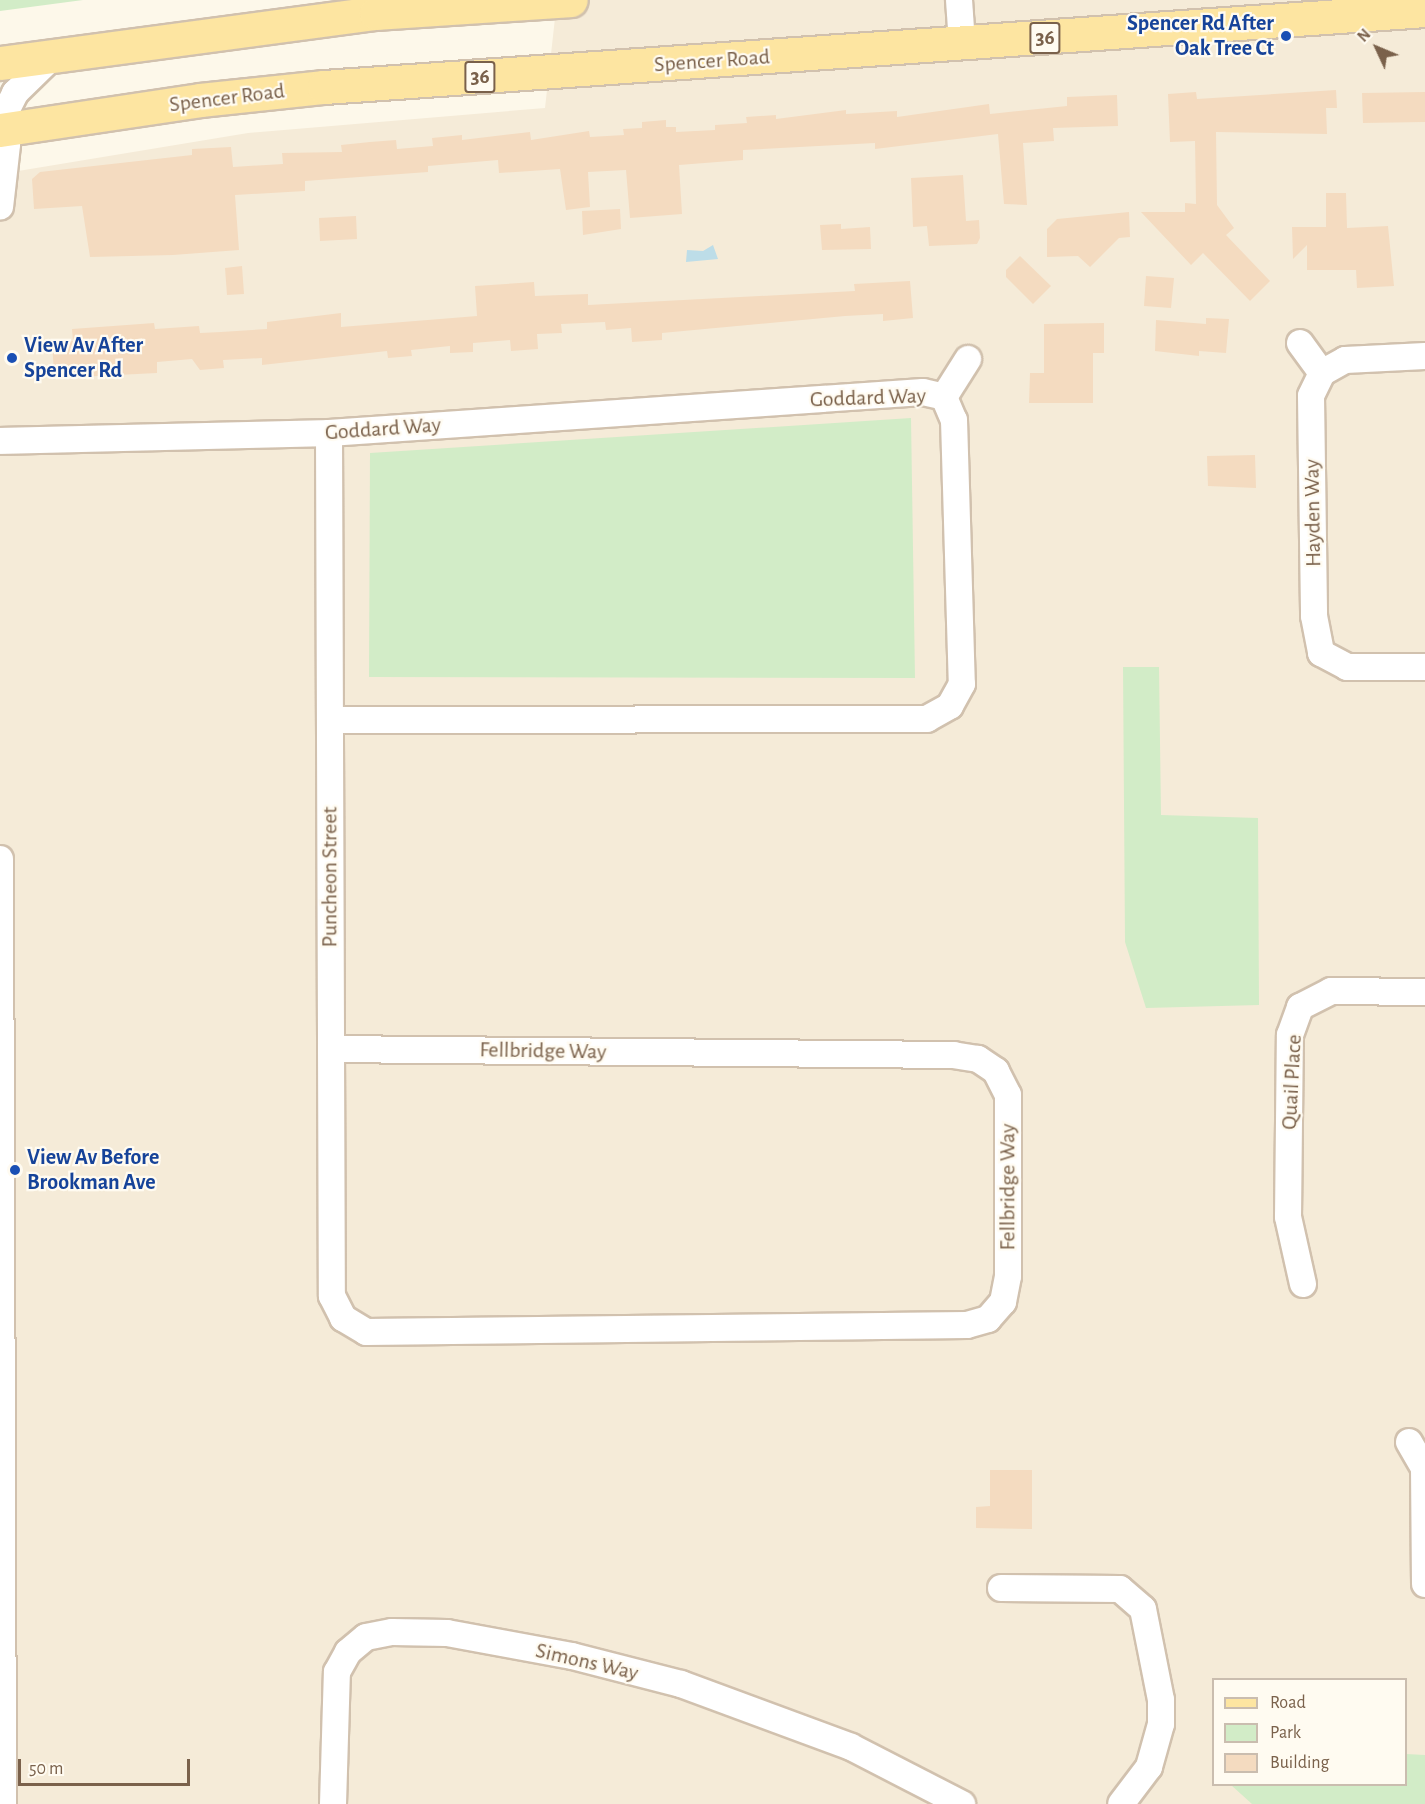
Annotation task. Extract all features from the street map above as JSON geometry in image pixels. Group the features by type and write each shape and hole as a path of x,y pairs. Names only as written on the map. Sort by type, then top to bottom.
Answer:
{"main road":[{"path":"0,63 56,53 376,14 571,0"},
{"name":"Spencer Road","path":"0,130 200,100 324,87 1425,10"}],"street":[{"path":"959,0 962,43"},
{"path":"0,123 15,93 56,53"},
{"path":"0,136 7,145 0,207"},
{"path":"1300,343 1322,373 1345,360 1425,356"},
{"path":"944,398 968,359"},
{"name":"Hayden Way","path":"1322,373 1311,396 1314,616 1321,653 1347,667 1425,667"},
{"name":"Goddard Way","path":"0,441 329,433 923,392 944,398 954,420 962,684 950,706 927,719 330,720"},
{"name":"Puncheon Street","path":"329,433 332,1296 343,1318"},
{"path":"0,859 3,1804"},
{"name":"Quail Place","path":"1303,1284 1288,1217 1290,1035 1300,1007 1331,991 1425,992"},
{"name":"Fellbridge Way","path":"331,1049 954,1055 978,1059 996,1071 1008,1095 1008,1276 1003,1302 988,1319 967,1325 366,1332 343,1318"},
{"path":"1409,1442 1424,1468 1425,1584"},
{"path":"1001,1588 1120,1589 1143,1609 1161,1700 1161,1724 1149,1767 1121,1804"},
{"name":"Simons Way","path":"333,1804 337,1672 348,1652 366,1637 392,1632 447,1633 572,1656 681,1684 851,1747 962,1804"}],"shaded area":[{"path":"557,0 1425,0 1425,1804 0,1804 0,174 248,133 545,108"}],"green space":[{"path":"0,0 83,0 0,11"},
{"path":"911,418 915,678 369,677 370,453"},
{"path":"1123,667 1159,667 1161,815 1258,818 1259,1005 1146,1008 1125,942"},
{"path":"1407,1754 1425,1755 1425,1804 1252,1804 1232,1786 1407,1786"}],"water":[{"path":"713,245 718,259 686,262 687,250 703,251"}],"building":[{"path":"1336,90 1337,108 1326,108 1327,134 1216,132 1217,205 1234,228 1226,235 1270,281 1250,301 1203,253 1191,265 1141,212 1185,212 1185,203 1196,204 1195,141 1170,142 1168,94 1196,92 1197,99"},
{"path":"1425,92 1425,122 1363,123 1362,93"},
{"path":"1117,95 1118,126 1053,128 1054,141 1023,143 1027,205 1004,204 998,134 875,149 875,143 743,150 743,160 679,165 682,214 630,218 626,170 588,172 590,207 566,210 560,169 499,173 498,160 428,166 428,172 305,181 305,191 235,195 239,250 173,255 90,257 82,206 34,209 32,179 40,172 192,155 192,149 231,147 233,167 283,164 282,153 342,152 341,145 370,142 396,140 397,149 433,146 432,138 462,135 462,140 530,132 531,140 589,131 590,137 624,135 623,129 642,128 642,122 666,120 666,127 676,127 676,132 715,130 715,125 747,123 746,117 776,115 776,119 846,110 846,114 897,111 897,117 989,104 990,114 1067,106 1067,97"},
{"path":"963,175 966,221 979,220 980,238 977,244 929,246 927,226 913,227 911,178"},
{"path":"1326,193 1346,193 1347,228 1388,226 1394,286 1357,288 1356,270 1307,270 1307,245 1293,259 1292,227 1326,227"},
{"path":"620,209 621,229 583,235 582,211"},
{"path":"1129,212 1130,237 1119,238 1090,267 1078,256 1047,257 1047,229 1057,219"},
{"path":"356,216 357,239 320,241 319,218"},
{"path":"841,224 841,229 870,227 871,249 822,250 820,225"},
{"path":"1020,256 1051,286 1033,304 1006,277 1006,270"},
{"path":"242,266 244,294 227,295 225,268"},
{"path":"1146,276 1174,278 1171,308 1144,306"},
{"path":"910,281 913,318 883,321 883,314 845,316 662,333 662,340 632,342 631,328 606,330 605,322 561,324 562,333 537,334 538,349 511,351 510,340 473,343 473,352 450,353 450,346 411,350 412,356 388,358 387,351 262,365 262,358 223,360 224,368 200,370 192,359 157,362 157,373 78,377 69,376 69,369 54,371 52,344 73,341 72,329 154,323 155,329 199,326 200,333 267,329 267,322 341,313 341,327 477,316 475,286 534,282 535,296 588,294 588,305 855,291 854,284"},
{"path":"1206,318 1229,319 1226,353 1199,351 1199,356 1155,351 1156,320 1206,324"},
{"path":"1104,323 1104,353 1093,353 1093,403 1029,403 1030,373 1044,373 1044,324"},
{"path":"1255,455 1256,488 1208,486 1207,456"},
{"path":"990,1470 1032,1470 1032,1529 976,1528 976,1507 990,1506"}],"place":[{"name":"Spencer Rd After Oak Tree Ct","path":"1286,36"},
{"name":"View Av After Spencer Rd","path":"12,358"},
{"name":"View Av Before Brookman Ave","path":"15,1170"}]}
